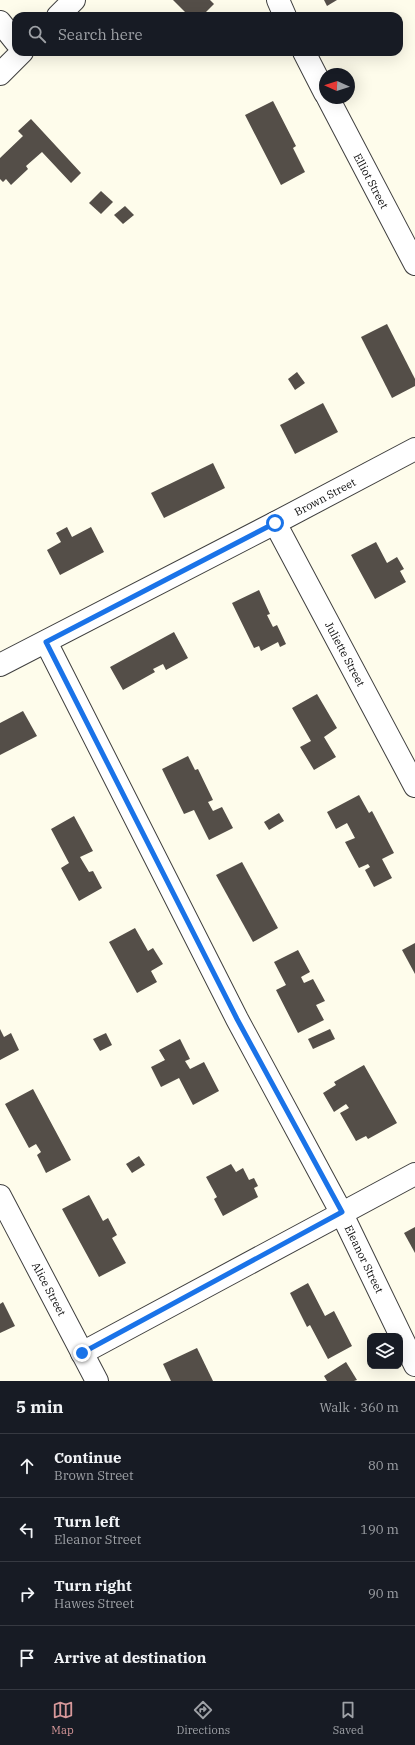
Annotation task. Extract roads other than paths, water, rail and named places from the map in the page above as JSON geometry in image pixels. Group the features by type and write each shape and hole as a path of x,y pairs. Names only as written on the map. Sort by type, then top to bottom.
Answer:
{"street":[{"path":"62,12 74,0"},
{"path":"278,0 283,12"},
{"path":"0,22 12,37"},
{"path":"0,74 18,56"},
{"path":"306,56 319,81"},
{"name":"Elliot Street","path":"331,104 415,264"},
{"name":"Brown Street","path":"0,665 415,449"},
{"name":"Juliette Street","path":"275,523 415,786"},
{"name":"Eleanor Street","path":"46,642 237,1019 342,1212 415,1365"},
{"path":"82,1353 415,1174"},
{"name":"Alice Street","path":"0,1196 97,1381"}]}
